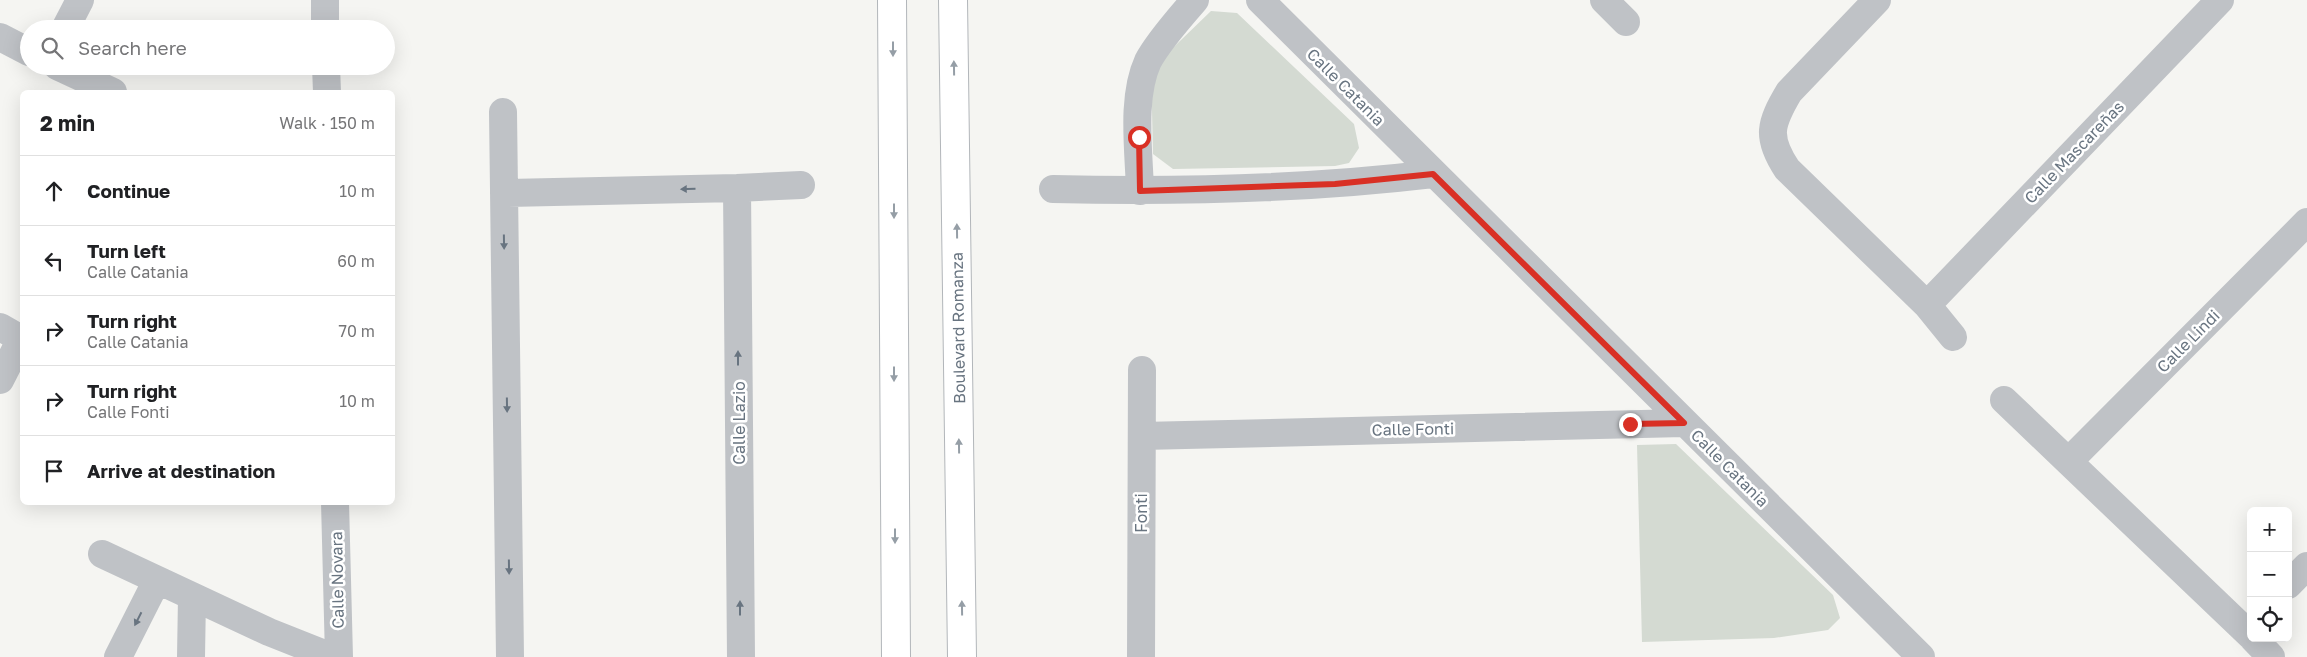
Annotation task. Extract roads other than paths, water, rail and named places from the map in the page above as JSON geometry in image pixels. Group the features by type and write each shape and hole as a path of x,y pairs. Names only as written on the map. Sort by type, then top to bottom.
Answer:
{"main road":[{"path":"892,0 896,657"},
{"name":"Boulevard Romanza","path":"954,0 962,657"}],"street":[{"path":"70,20 80,0"},
{"path":"325,0 325,20"},
{"path":"1140,191 1138,101 1148,61 1177,20 1195,0"},
{"name":"Calle Catania","path":"1260,0 1921,657"},
{"path":"1604,0 1626,22"},
{"path":"1877,0 1789,92 1778,110 1772,132 1776,152 1787,169 1926,305 1952,337"},
{"name":"Calle Mascareñas","path":"1926,305 2220,0"},
{"path":"0,37 20,47"},
{"path":"77,75 109,90"},
{"path":"326,75 327,90"},
{"path":"503,112 510,657"},
{"path":"1053,189 1140,191 1335,184 1433,174"},
{"path":"504,194 801,185"},
{"name":"Calle Lazio","path":"737,188 740,657"},
{"name":"Calle Lindi","path":"2069,461 2307,222"},
{"path":"0,380 15,335"},
{"name":"Fonti","path":"1141,657 1142,370"},
{"path":"2004,400 2247,629"},
{"name":"Calle Fonti","path":"1142,436 1684,423"},
{"name":"Calle Novara","path":"335,505 338,657"},
{"path":"102,554 269,632 332,657"},
{"path":"2292,581 2307,566"},
{"path":"118,657 157,580"},
{"path":"191,657 192,597"},
{"path":"2258,642 2271,657"}]}
